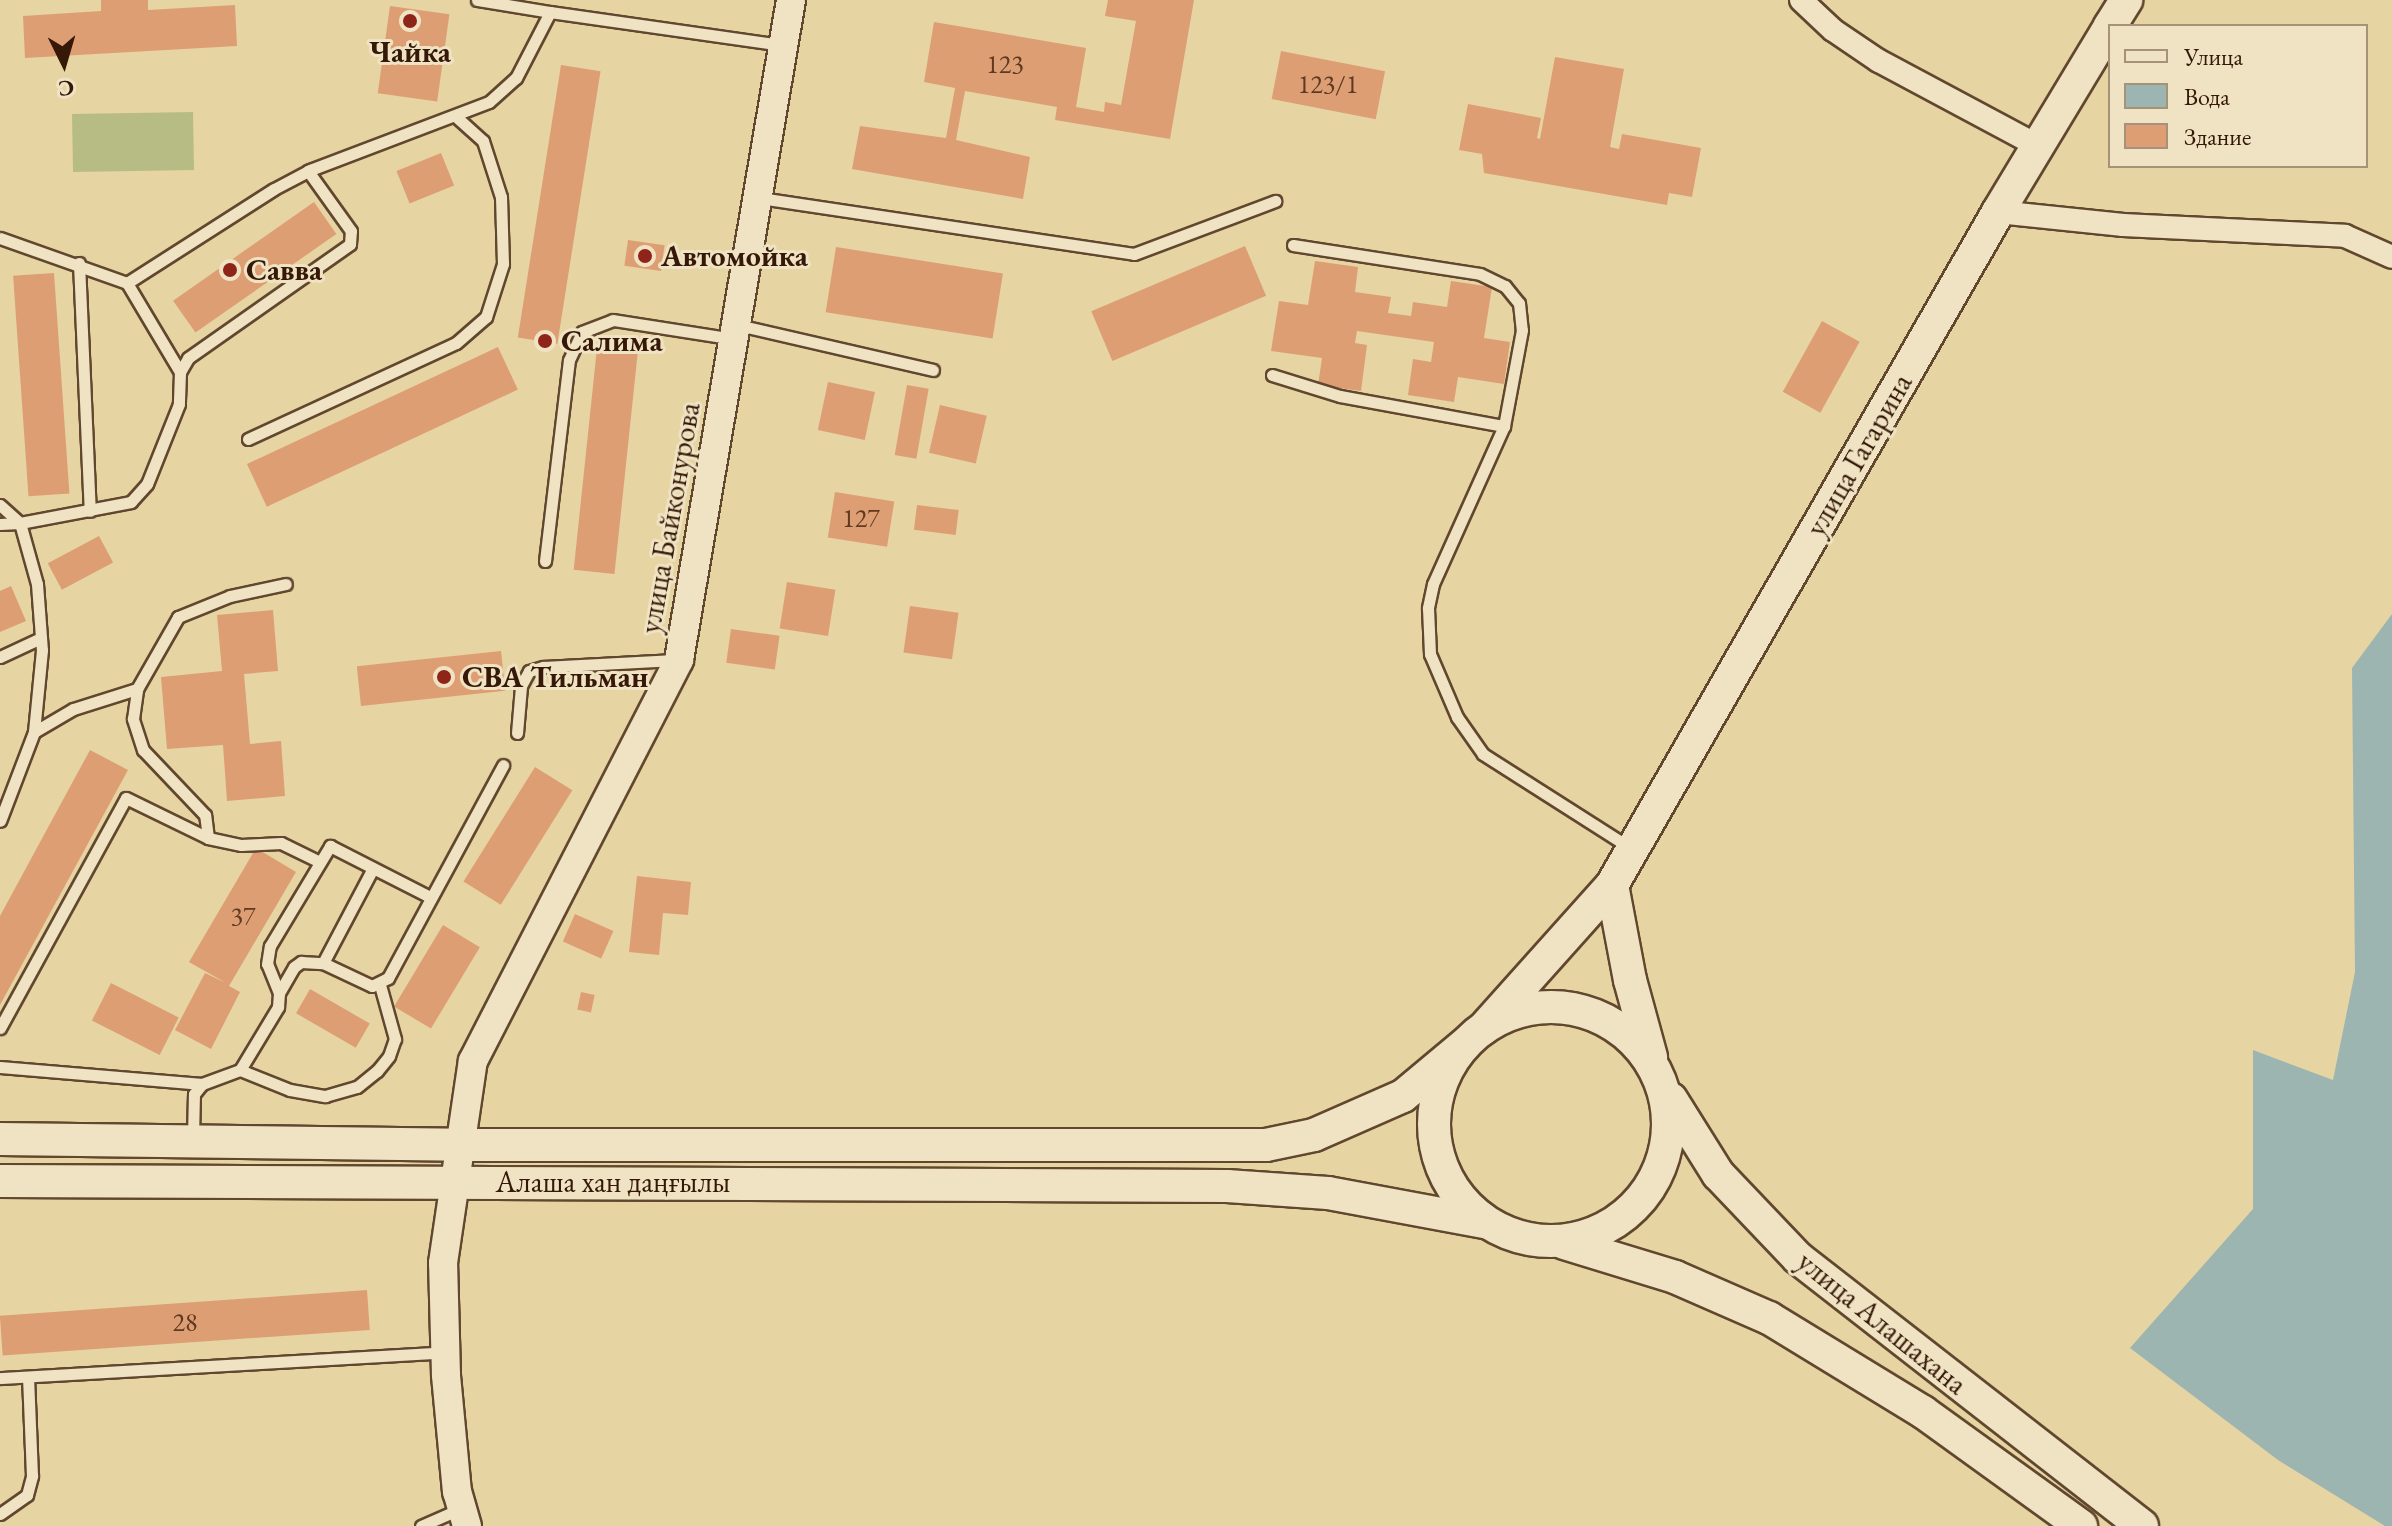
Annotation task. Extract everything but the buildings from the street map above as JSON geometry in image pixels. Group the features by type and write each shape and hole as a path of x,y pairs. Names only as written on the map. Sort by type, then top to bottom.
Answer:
{"main road":[{"name":"улица Гагарина","path":"2111,24 2126,0"},
{"name":"улица Гагарина","path":"1475,1036 1612,885 1998,212 2108,29"},
{"path":"1612,885 1630,980 1658,1075 1669,1131 1665,1157 1652,1186 1634,1209 1608,1228 1578,1239 1557,1241 1522,1236 1485,1222 1464,1204 1448,1182 1437,1154 1433,1126 1436,1097 1447,1070 1475,1036 1511,1014 1541,1008 1570,1008 1595,1015 1619,1029 1658,1075"},
{"name":"Алаша хан даңғылы","path":"0,1139 461,1145 1266,1145 1314,1135 1403,1096 1475,1036"},
{"name":"улица Алашахана","path":"1658,1075 1718,1174 1798,1258 2142,1526"},
{"name":"Алаша хан даңғылы","path":"0,1181 1227,1186 1328,1193 1485,1222"},
{"name":"улица Алашахана","path":"1557,1241 1675,1277 1769,1318 1923,1412 2081,1526"}],"street":[{"name":"улица Байконурова","path":"464,1517 445,1352 443,1263 457,1182 466,1099 481,1041 679,660 786,45 791,0"},
{"path":"1801,0 1833,30 1879,61 2038,146"},
{"path":"1998,212 2123,225 2345,236 2392,257"}],"lane":[{"path":"477,0 786,45"},
{"path":"127,283 274,189 308,171 489,102 516,78 550,12"},
{"path":"248,439 456,343 486,317 503,264 501,197 483,141 456,117"},
{"path":"0,524 131,502 147,484 179,404 180,372 188,358 350,244 351,231 308,171"},
{"path":"760,198 1134,254 1275,201"},
{"path":"0,238 79,263 127,283 180,372"},
{"path":"1293,245 1480,274 1505,286 1519,303 1523,317 1504,426 1433,584 1427,631 1436,671 1457,717 1483,754 1632,849"},
{"path":"79,263 90,511"},
{"path":"545,561 569,360 582,332 613,320 736,332 933,370"},
{"path":"1272,375 1340,396 1504,426"},
{"path":"0,505 20,523 37,584 41,638 34,732 0,821"},
{"path":"208,838 205,815 143,750 133,719 137,689 178,617 230,596 286,584"},
{"path":"0,657 41,638"},
{"path":"517,733 521,686 529,671 543,667 679,660"},
{"path":"34,732 73,709 137,689"},
{"path":"0,1067 202,1084 240,1070 278,1007 279,993 294,967 301,962 323,963 372,986 380,985 388,978 503,765"},
{"path":"0,779 15,780"},
{"path":"0,1028 126,798 208,838 241,845 281,843 320,862"},
{"path":"279,993 267,964 270,946 330,846 430,897"},
{"path":"323,963 373,868"},
{"path":"240,1070 290,1090 325,1096 357,1087 377,1071 389,1056 395,1039 380,985"},
{"path":"193,1142 194,1094 202,1084"},
{"path":"0,1378 445,1352"},
{"path":"0,1514 27,1495 32,1476 28,1377"},
{"path":"421,1526 464,1517"}],"green space":[{"path":"193,112 194,170 73,172 72,114"}],"water":[{"path":"2392,614 2392,1526 2385,1526 2278,1460 2130,1348 2253,1209 2253,1050 2333,1080 2355,972 2352,668"}],"place":[{"name":"Чайка","path":"410,21"},
{"name":"Автомойка","path":"645,256"},
{"name":"Савва","path":"230,270"},
{"name":"Салима","path":"545,341"},
{"name":"СВА Тильман","path":"444,677"}]}
